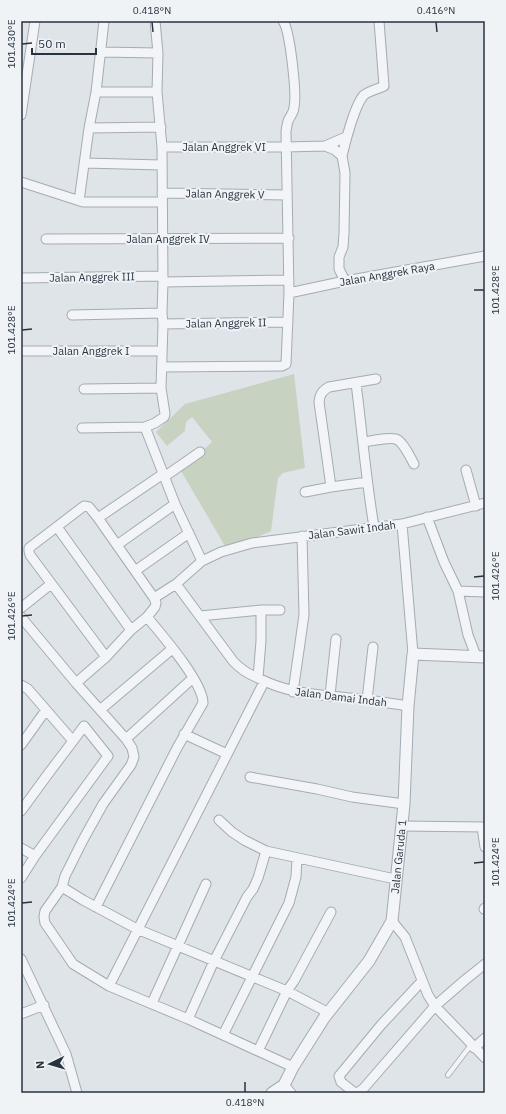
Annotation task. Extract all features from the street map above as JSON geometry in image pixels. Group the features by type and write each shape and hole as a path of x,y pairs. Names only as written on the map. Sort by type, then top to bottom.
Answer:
{"street":[{"path":"21,115 35,21"},
{"path":"79,201 89,128 96,92 104,21"},
{"path":"82,428 146,431 164,416 161,388 163,324 162,147 158,92 158,53 155,21"},
{"path":"162,367 282,366 286,364 289,293 289,238 286,148 288,120 294,110 295,100 289,43 286,25 283,21"},
{"path":"345,281 339,269 339,257 343,247 345,215 345,173 342,156 346,137 359,101 365,94 384,86 379,21"},
{"path":"101,52 158,53"},
{"path":"96,92 158,92"},
{"path":"89,128 161,127"},
{"path":"325,146 346,137"},
{"path":"325,146 335,150 342,156"},
{"name":"Jalan Anggrek VI","path":"162,147 286,148 325,146"},
{"path":"85,163 161,165"},
{"name":"Jalan Anggrek V","path":"21,182 79,201 162,197 288,195"},
{"name":"Jalan Anggrek IV","path":"46,239 289,238"},
{"name":"Jalan Anggrek Raya","path":"289,293 345,281 485,256"},
{"name":"Jalan Anggrek III","path":"21,278 288,280"},
{"path":"72,314 162,313"},
{"name":"Jalan Anggrek II","path":"163,324 288,322"},
{"name":"Jalan Anggrek I","path":"21,352 162,352"},
{"path":"331,487 319,402 322,390 329,387 376,379"},
{"path":"356,383 364,442 367,482 374,527"},
{"path":"84,389 161,388"},
{"path":"146,431 175,504 202,561"},
{"path":"364,442 391,438 397,439 414,464"},
{"path":"98,518 200,452"},
{"path":"466,470 481,504"},
{"path":"305,492 367,482"},
{"path":"117,545 175,504"},
{"name":"Jalan Sawit Indah","path":"293,692 304,615 302,536 402,524 481,504"},
{"path":"76,683 106,657 131,630 147,617 155,607 156,603 98,518 89,507 84,506 29,548 29,551 51,584 106,657"},
{"path":"427,517 444,562 458,591 468,635 480,657"},
{"path":"402,524 412,654 480,657"},
{"path":"57,527 131,630"},
{"path":"135,571 189,533"},
{"path":"154,598 176,584 202,561 221,552 252,543 302,536"},
{"path":"21,608 51,584"},
{"name":"Jalan Damai Indah","path":"176,584 236,665 249,674 293,692 408,706"},
{"path":"458,591 485,592"},
{"path":"200,616 261,610 280,610"},
{"path":"108,986 226,754 261,680 261,610"},
{"path":"21,616 76,683 126,738 132,748 134,757 131,765 103,804 65,876 62,887 45,911 44,918 46,923 73,964 108,986 152,1003 292,1067"},
{"path":"96,907 184,734 203,704 203,697 193,678 147,617"},
{"path":"330,696 336,639"},
{"path":"367,700 373,647"},
{"path":"100,710 172,649"},
{"name":"Jalan Garuda 1","path":"284,1085 292,1067 329,1012 369,961 392,921 395,879 404,804 408,706 412,654"},
{"path":"126,738 193,678"},
{"path":"21,685 28,689 73,741"},
{"path":"21,745 46,710"},
{"path":"21,811 84,726 108,756 35,856 21,878"},
{"path":"184,734 226,754"},
{"path":"250,777 352,797 404,804"},
{"path":"219,820 232,832 244,840 266,851 395,879"},
{"path":"402,826 484,827 485,847"},
{"path":"21,848 35,856"},
{"path":"188,1019 214,961 247,897 253,889 266,851"},
{"path":"223,1035 289,903 296,877 297,858"},
{"path":"152,1003 206,884"},
{"path":"62,887 96,907 137,928 287,992 329,1012"},
{"path":"258,1051 287,992 332,912"},
{"path":"392,921 405,937 428,995 435,1006 485,1058"},
{"path":"21,959 66,1054 77,1093"},
{"path":"422,981 386,1019 339,1076 341,1082 356,1093 363,1089 435,1006 485,964"},
{"path":"21,1014 44,1005"},
{"path":"473,1047 485,1038"},
{"path":"272,1093 284,1085 292,1093"}],"lane":[{"path":"448,1075 473,1047"}],"green space":[{"path":"294,374 305,468 283,473 278,478 271,531 228,548 225,546 181,471 212,442 192,417 186,422 185,431 167,446 156,432 185,404"}]}
